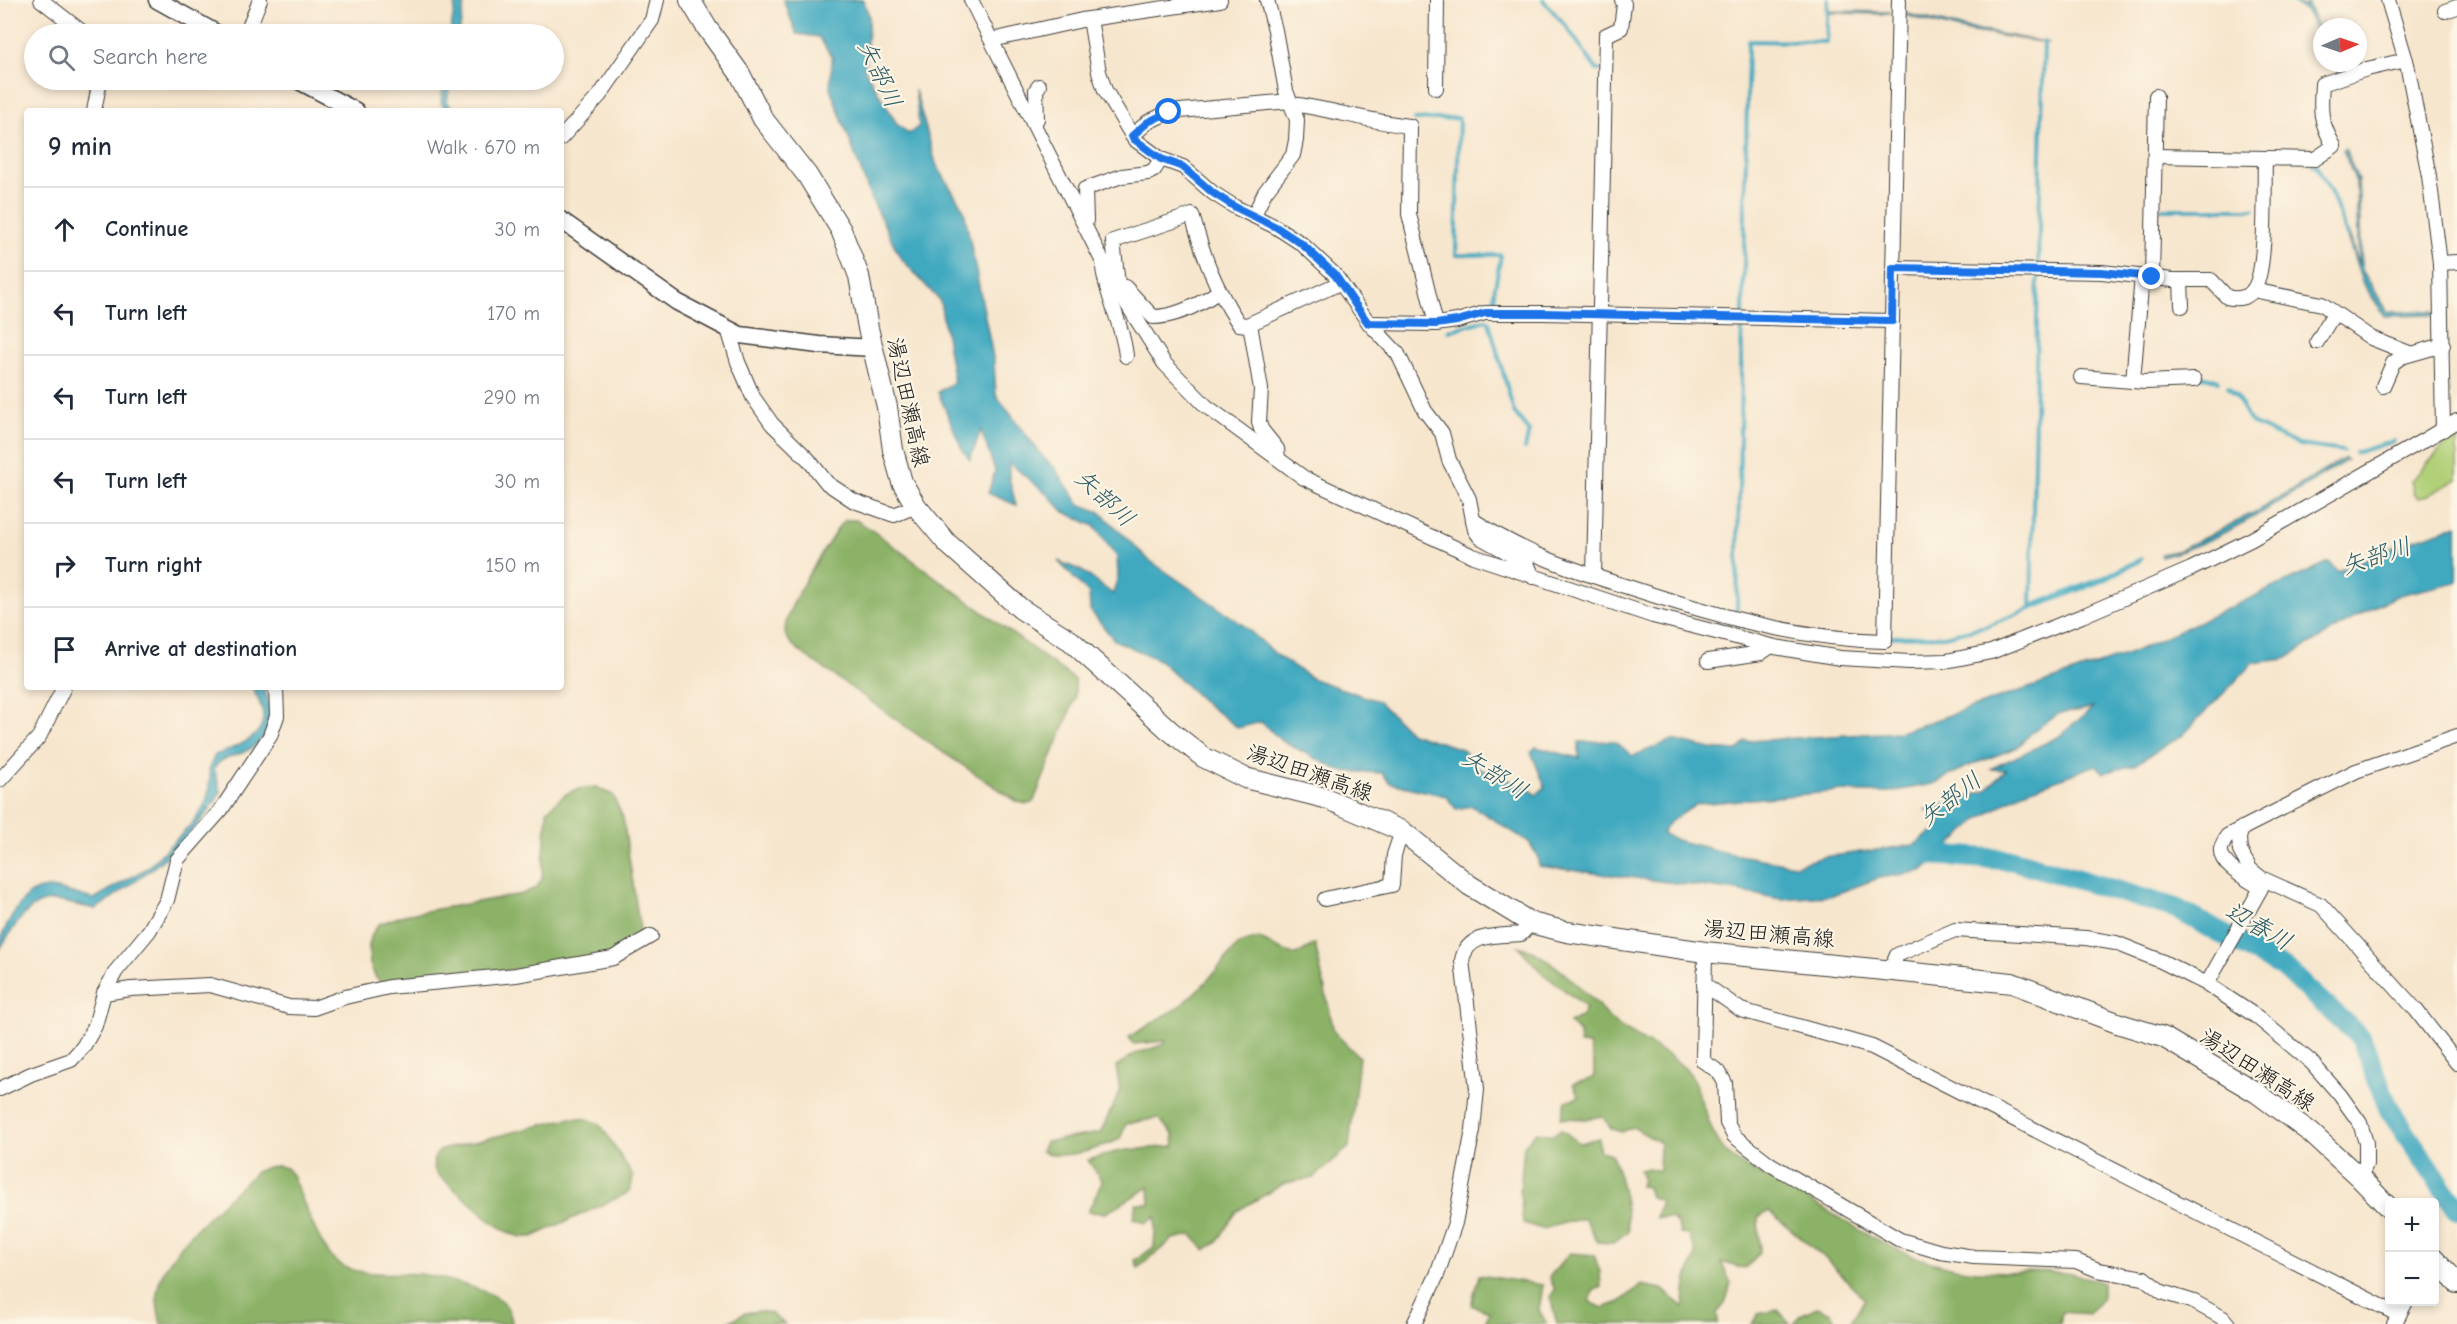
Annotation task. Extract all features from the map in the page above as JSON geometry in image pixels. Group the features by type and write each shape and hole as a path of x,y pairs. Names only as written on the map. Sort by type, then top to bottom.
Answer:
{"main road":[{"name":"湯辺田瀬高線","path":"690,0 740,74 769,127 807,175 841,230 859,276 868,328 887,407 893,450 902,482 916,506 947,543 1021,609 1071,641 1169,730 1203,757 1245,778 1325,798 1402,831 1469,885 1531,923 1567,932 1705,952 2012,983 2120,1024 2163,1037 2257,1093 2311,1133 2385,1204"},
{"path":"2439,1263 2457,1283"}],"street":[{"path":"41,0 72,24"},
{"path":"157,0 200,24"},
{"path":"250,24 260,0"},
{"path":"564,135 600,95 639,39 652,20 657,0"},
{"path":"971,0 1103,260 1164,363 1206,406 1314,483 1473,556 1653,616 1771,646 1840,658 1909,662 1946,661 1990,652 2093,611 2232,549 2457,421"},
{"path":"992,40 1090,19 1125,7 1220,0"},
{"path":"1254,215 1265,192 1293,155 1296,140 1297,120 1286,91 1267,0"},
{"path":"1436,88 1437,0"},
{"path":"1594,576 1606,35 1621,28 1624,4 1622,0"},
{"path":"1473,520 1494,534 1545,559 1666,599 1762,625 1814,636 1885,641 1899,0"},
{"path":"2388,0 2406,60 2428,176 2440,263 2443,430"},
{"path":"1090,19 1105,90 1132,136 1161,159 1183,167 1220,198 1254,215 1302,244 1340,283 1368,323 1398,354 1425,411 1442,433 1449,460 1469,499 1475,530 1480,537 1527,563 1533,577"},
{"path":"2155,156 2315,159 2334,146 2323,127 2320,111 2322,84 2367,69 2406,60"},
{"path":"1034,124 1037,119 1036,90 1039,86"},
{"path":"95,108 98,90"},
{"path":"316,90 350,108"},
{"path":"2133,381 2147,277 2155,156 2156,96"},
{"path":"1132,136 1148,122 1169,112 1291,103 1324,108 1379,123 1410,126 1409,213 1436,324"},
{"path":"1893,268 2102,272 2181,280 2211,280 2227,297 2240,298 2256,286 2262,262 2265,158"},
{"path":"1086,227 1085,189 1122,176 1148,173 1154,170 1161,159"},
{"path":"1218,292 1202,303 1171,314 1153,316 1118,284 1113,241 1192,215 1218,292 1239,324 1250,324 1340,283"},
{"path":"564,222 677,302 740,335 768,340 874,348"},
{"path":"1103,260 1105,286 1124,341 1126,356"},
{"path":"2440,263 2457,262"},
{"path":"2181,280 2182,306"},
{"path":"2253,290 2322,304 2371,338 2409,353"},
{"path":"1368,323 1436,324 1485,313 1892,321"},
{"path":"2318,342 2334,313"},
{"path":"2442,315 2457,314"},
{"path":"1250,324 1261,389 1258,422 1260,429 1277,449 1278,459"},
{"path":"728,329 738,362 753,398 772,424 808,459 827,483 854,501 894,515 916,506"},
{"path":"2384,386 2393,363 2409,353 2442,345"},
{"path":"2080,376 2133,381 2194,380"},
{"path":"1708,661 1761,653 1771,646"},
{"path":"0,780 39,737 62,690"},
{"path":"0,1089 31,1074 71,1060 83,1047 95,1026 104,993 116,971 149,931 167,900 177,860 221,810 270,736 277,716 276,690"},
{"path":"2209,981 2261,888 2231,867 2222,856 2221,849 2227,836 2356,771 2457,736"},
{"path":"2242,828 2239,838 2240,851 2250,869 2261,878 2321,905 2416,1010 2457,1064"},
{"path":"1325,899 1392,885 1394,855 1402,831"},
{"path":"1414,1324 1437,1275 1455,1223 1473,1130 1477,1089 1462,960 1464,950 1480,938 1521,934 1531,923"},
{"path":"1890,969 1897,955 1955,930 2086,938 2116,943 2209,981 2311,1062 2340,1095 2360,1123 2366,1143 2366,1164 2360,1178"},
{"path":"104,993 130,989 210,985 289,1007 314,1008 345,997 389,987 516,975 613,958 651,936"},
{"path":"1705,952 1703,1061 1719,1072 1725,1083 1727,1123 1734,1136 1770,1164 1900,1240 1941,1252 1974,1257 2076,1261 2098,1270 2144,1278 2162,1292 2194,1302 2223,1318 2228,1324"},
{"path":"1704,984 1741,1010 1872,1047 2396,1320 2404,1306"}],"green space":[{"path":"2457,428 2457,479 2428,496 2419,498 2414,493 2411,481 2451,439"},
{"path":"846,520 856,520 869,528 1075,680 1075,699 1033,803 1018,802 932,745 802,653 787,639 785,626 796,597 825,548 840,525"},
{"path":"596,787 613,795 623,818 640,930 638,940 627,957 384,985 376,978 370,964 369,945 372,934 379,924 404,915 522,894 537,887 542,879 547,811 569,793"},
{"path":"1259,938 1296,955 1315,944 1334,1032 1359,1057 1349,1147 1313,1178 1285,1183 1237,1211 1218,1241 1205,1250 1192,1235 1173,1239 1138,1268 1135,1260 1154,1247 1156,1217 1146,1223 1133,1218 1136,1204 1150,1204 1149,1187 1106,1213 1088,1212 1102,1181 1088,1160 1119,1151 1174,1146 1173,1134 1158,1118 1126,1124 1120,1139 1092,1150 1060,1155 1041,1151 1045,1142 1100,1133 1120,1091 1116,1066 1135,1054 1162,1045 1166,1041 1133,1044 1129,1037 1179,1007 1207,981 1239,944"},
{"path":"1518,946 1540,956 1562,971 1608,1017 1684,1068 1694,1080 1715,1136 1731,1157 1745,1166 1799,1194 1879,1241 1920,1259 1967,1270 2069,1273 2102,1283 2102,1299 2089,1314 2062,1312 2060,1324 2011,1322 2002,1324 1849,1324 1865,1299 1827,1260 1769,1211 1758,1217 1760,1252 1745,1269 1721,1262 1731,1283 1725,1304 1717,1313 1718,1324 1557,1324 1550,1297 1555,1290 1549,1277 1570,1253 1594,1255 1600,1272 1601,1287 1593,1291 1590,1302 1603,1308 1620,1302 1641,1285 1662,1289 1683,1307 1689,1271 1696,1255 1688,1235 1680,1234 1678,1224 1671,1218 1656,1218 1661,1200 1650,1197 1647,1187 1640,1186 1642,1179 1639,1170 1649,1168 1659,1171 1660,1143 1633,1127 1622,1132 1612,1129 1602,1116 1586,1119 1561,1118 1566,1101 1579,1097 1573,1084 1594,1078 1594,1063 1589,1045 1580,1044 1579,1033 1569,1023 1582,1016 1586,1007 1542,973"},
{"path":"570,1118 587,1119 602,1127 633,1176 631,1188 626,1194 532,1237 511,1234 493,1223 436,1173 434,1160 441,1150"},
{"path":"1561,1129 1579,1143 1599,1138 1599,1151 1612,1154 1623,1192 1628,1231 1613,1243 1598,1242 1584,1218 1542,1229 1523,1223 1520,1193 1524,1146 1536,1132 1553,1135"},
{"path":"267,1167 286,1168 292,1175 318,1236 331,1257 338,1263 366,1273 426,1275 473,1287 503,1302 509,1311 512,1324 161,1324 157,1303 159,1283 175,1254 201,1224 256,1172"},
{"path":"1479,1275 1543,1285 1539,1310 1547,1324 1485,1324 1489,1312 1471,1305"},
{"path":"1817,1307 1831,1313 1837,1324 1794,1324 1802,1314"},
{"path":"1778,1310 1791,1324 1752,1324 1758,1314"},
{"path":"758,1311 770,1313 785,1324 725,1324 745,1313"}],"water":[{"path":"456,0 465,0 461,24 452,24"},
{"name":"矢部川","path":"783,0 863,0 869,15 865,70 897,124 909,134 919,126 915,90 936,164 964,210 994,362 996,395 1043,457 1055,468 1079,504 1100,512 1149,560 1242,624 1279,657 1313,679 1378,701 1411,733 1462,749 1479,769 1527,787 1536,795 1545,787 1531,752 1536,747 1579,758 1579,742 1614,741 1633,756 1672,740 1711,749 1737,751 1746,741 1900,732 2131,653 2329,562 2337,571 2399,545 2457,525 2457,582 2399,595 2361,614 2285,659 2253,663 2183,735 2134,765 2104,773 2096,765 2021,793 1979,819 1922,871 1879,878 1830,896 1781,899 1731,890 1539,866 1537,855 1529,842 1472,806 1456,809 1446,796 1390,783 1382,773 1340,771 1282,741 1261,722 1238,728 1205,703 1159,660 1114,640 1090,610 1089,594 1058,561 1082,571 1113,594 1118,576 1117,557 1094,526 1064,512 1047,494 1009,463 1009,478 1016,505 988,493 995,471 981,430 970,460 962,449 938,392 954,382 940,301 900,257 871,198 830,88 832,57 819,37 797,34","holes":["2093,708 2058,737 1990,769 2006,770 1985,791 1926,810 1942,815 1936,829 1914,845 1823,857 1795,865 1727,853 1676,840 1662,833 1671,821 1697,804 1840,791 1884,793 1933,784 1966,767 2018,747 2033,731 2058,714"]},
{"path":"1827,0 1829,0 1830,11 1890,12 1890,14 1827,13"},
{"path":"2306,0 2314,18 2313,25 2306,11 2295,4 2306,6"},
{"path":"1904,13 1961,27 2049,43 1960,30 1904,15"},
{"path":"443,90 449,90 447,101 451,108 444,108 441,102"},
{"path":"2345,148 2358,180 2362,270 2388,312 2434,311 2434,315 2385,316 2362,282 2346,234 2348,232 2359,265 2356,182 2343,150"},
{"path":"2345,458 2347,460 2232,529 2208,541 2161,557 2161,554 2180,550 2257,511"},
{"path":"253,690 264,690 267,697 270,716 265,734 252,748 226,758 216,765 214,769 221,792 195,828 165,858 96,909 54,901 36,905 21,918 0,949 6,927 30,894 48,888 94,899 147,868 191,825 204,806 208,796 209,768 215,755 238,746 259,730 263,714"}],"waterway":[{"path":"1543,0 1566,26 1597,70 1600,70"},
{"path":"1743,314 1748,41 1826,42 1828,0"},
{"path":"2287,0 2298,4"},
{"path":"2038,266 2044,42"},
{"path":"1414,120 1459,118 1456,255 1501,255 1494,292 1495,305"},
{"path":"2313,165 2316,165 2333,197 2347,235"},
{"path":"2159,209 2254,209"},
{"path":"2038,274 2031,606 2100,579 2141,559"},
{"path":"1448,331 1486,320 1489,322 1514,412 1529,431 1525,449"},
{"path":"1737,609 1742,322"},
{"path":"2190,376 2192,373 2219,381"},
{"path":"2228,387 2237,396 2247,417 2254,424 2299,445 2343,451"},
{"path":"2355,453 2394,441"},
{"path":"1888,637 1944,636 1986,626 2105,580 2139,561"},
{"name":"辺春川","path":"1920,854 2012,860 2175,908 2284,968 2361,1038 2389,1109 2457,1209"}],"route":[{"path":"1169,112 1148,122 1132,136 1134,139 1161,159 1183,167 1213,193 1235,207 1276,227 1302,244 1335,275 1368,323 1436,324 1485,313 1892,321 1893,268 2102,272 2152,277"}]}
